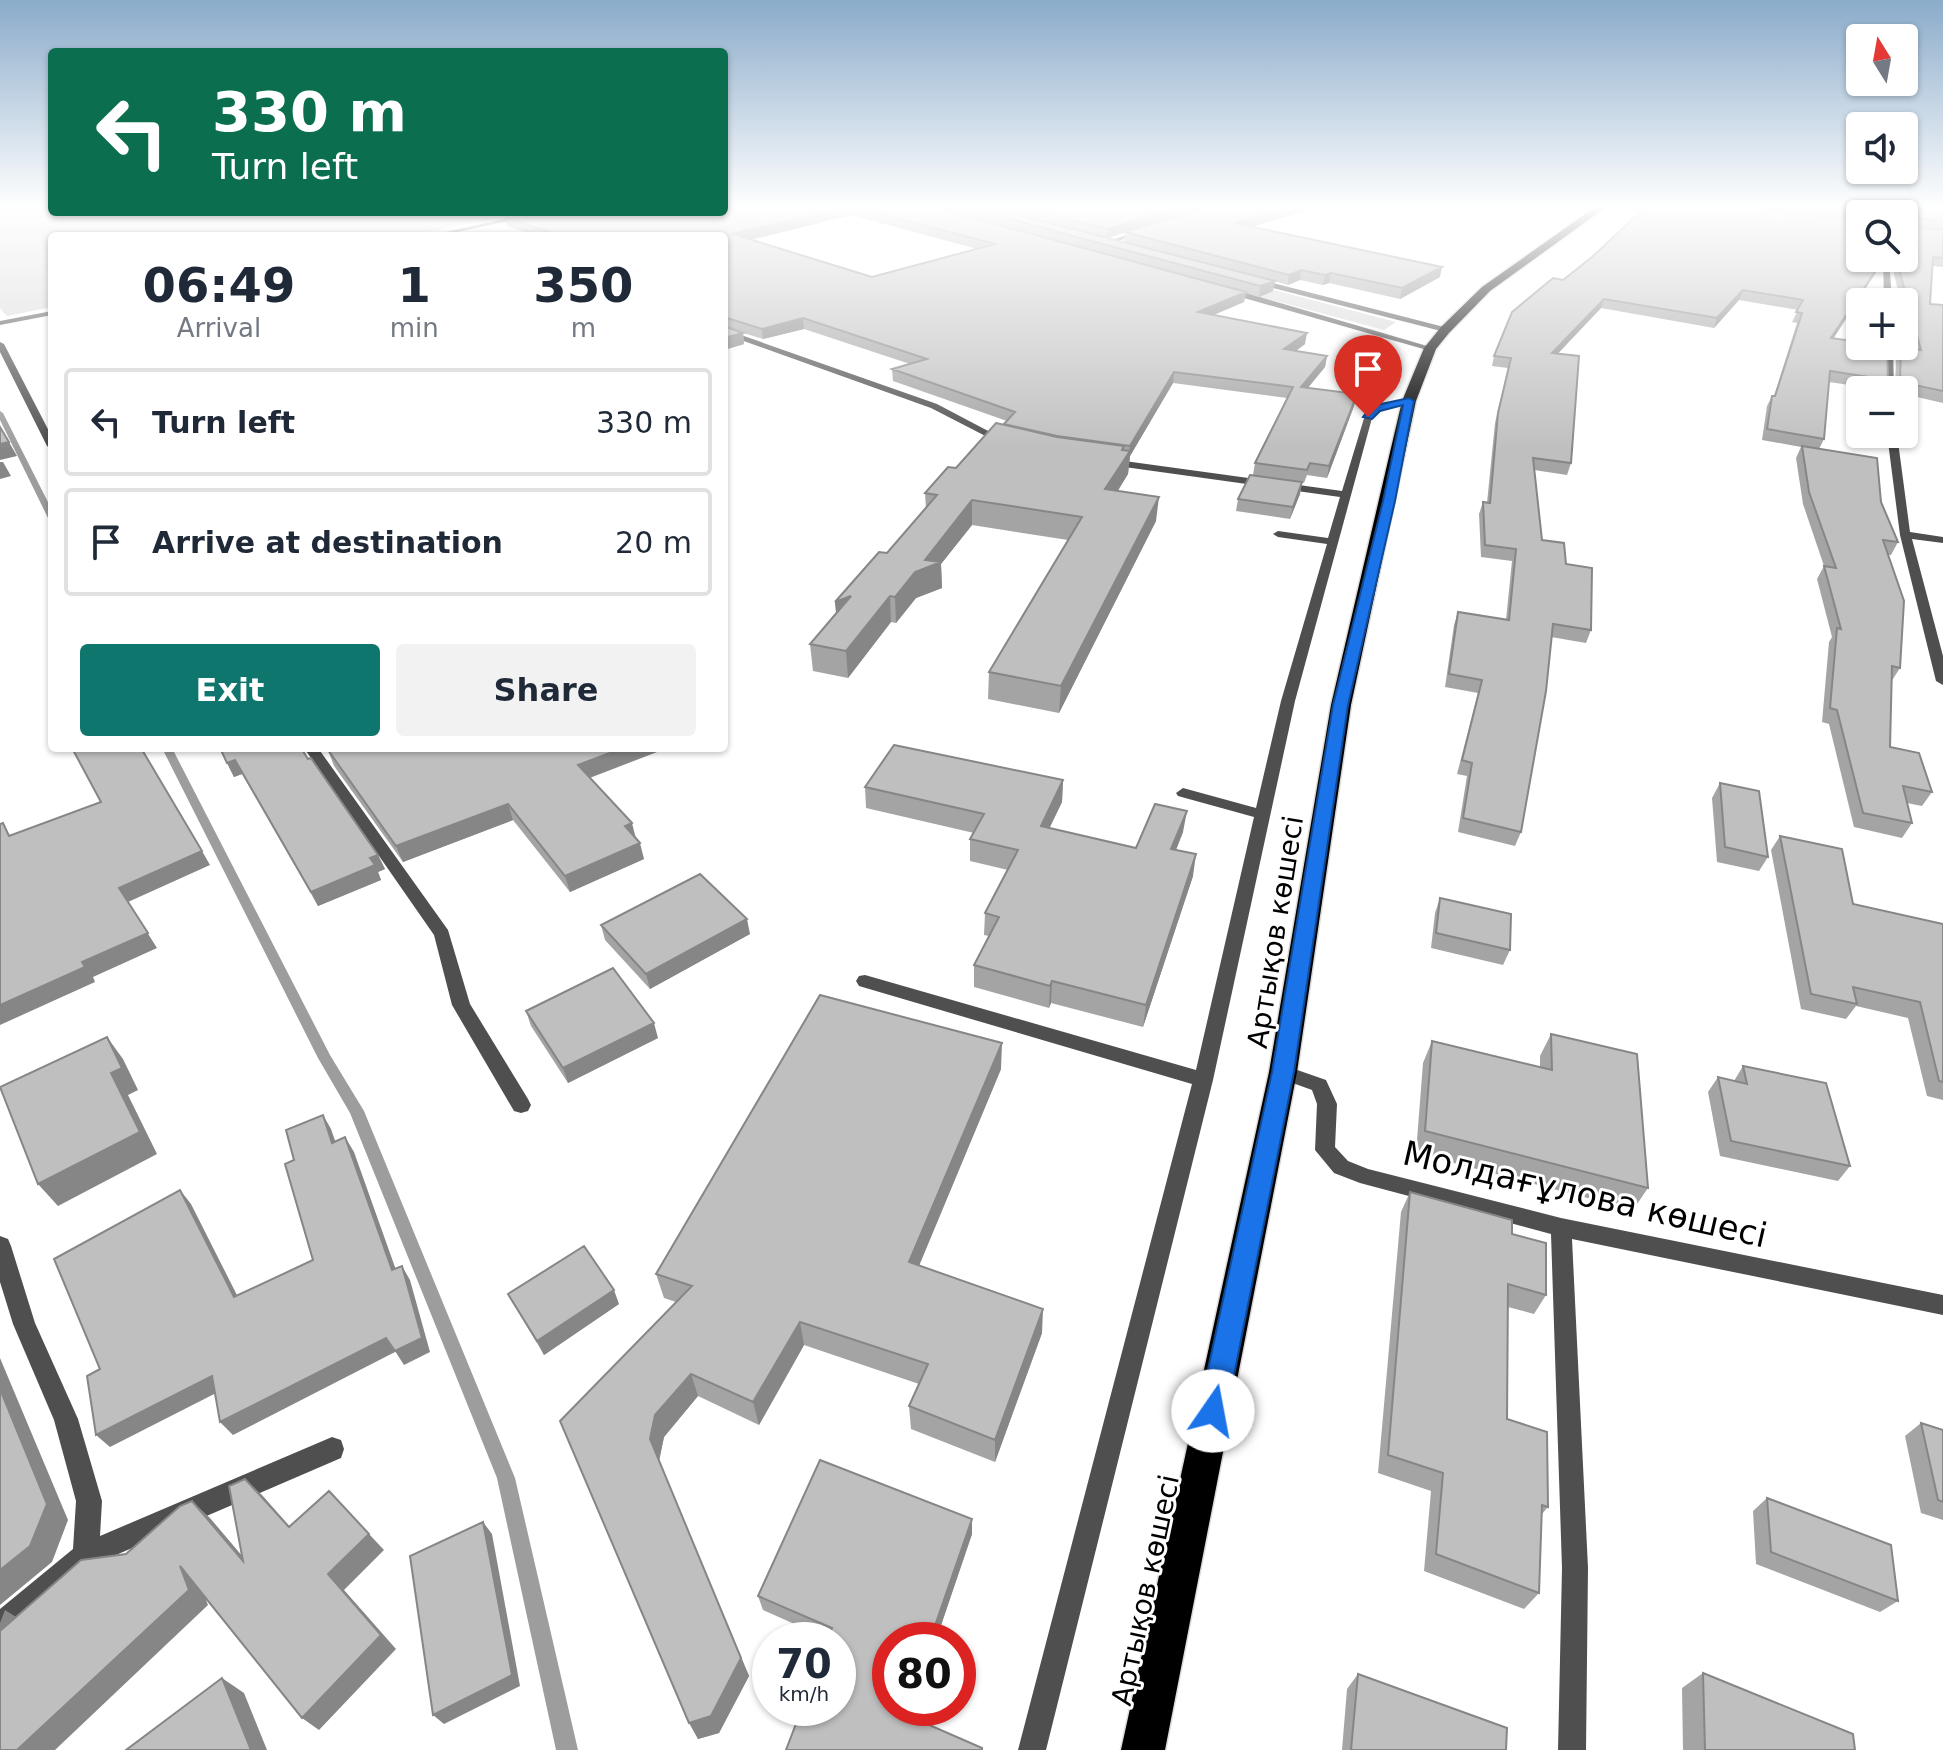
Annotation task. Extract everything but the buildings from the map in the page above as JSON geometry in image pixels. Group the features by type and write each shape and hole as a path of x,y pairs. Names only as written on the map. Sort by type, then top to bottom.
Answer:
{"highway":[{"name":"Артықов көшесі","path":"1143,1750 1283,1072 1341,705 1409,401 1438,339 1489,287"}],"street":[{"path":"1272,287 1438,339"},
{"path":"1221,289 1438,339"},
{"path":"0,323 48,314"},
{"path":"728,332 905,394 1000,441 1014,444"},
{"path":"0,344 48,438"},
{"path":"1032,1750 1203,1080 1288,701 1368,417 1376,408 1409,401"},
{"path":"1894,448 1905,535 1943,681"},
{"path":"1102,461 1346,495"},
{"path":"1278,534 1333,542"},
{"path":"1905,535 1943,540"},
{"path":"314,752 442,934 461,1005 521,1105"},
{"path":"1183,793 1263,815"},
{"path":"865,981 1203,1080"},
{"name":"Молдағұлова көшесі","path":"1283,1072 1314,1082 1323,1090 1327,1104 1325,1150 1341,1167 1367,1177 1561,1227 1943,1305"},
{"path":"1561,1227 1575,1568 1572,1750"},
{"path":"0,1246 24,1324 66,1419 89,1501 86,1555"},
{"path":"0,1627 86,1555 332,1449"}],"shaded area":[{"path":"0,287 48,287 48,308 7,316 0,308"},
{"path":"1222,287 1261,287 1396,322 1384,330"}],"waterway":[{"path":"0,413 48,510"},
{"path":"169,752 325,1058 357,1111 506,1478 567,1750"}],"route":[{"path":"1213,1411 1283,1072 1341,705 1409,401 1376,408 1368,417"}]}
